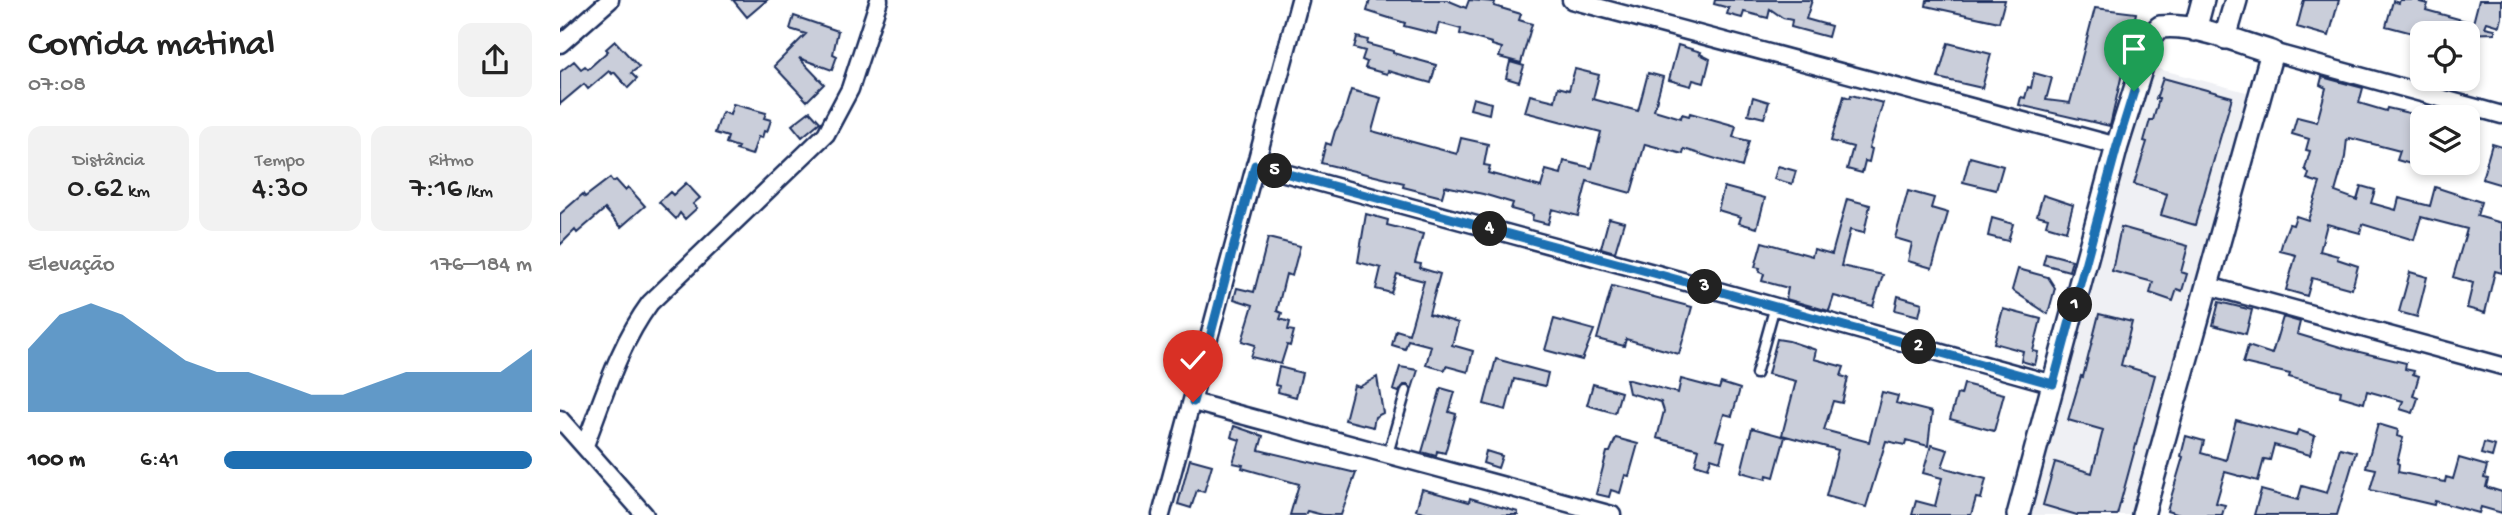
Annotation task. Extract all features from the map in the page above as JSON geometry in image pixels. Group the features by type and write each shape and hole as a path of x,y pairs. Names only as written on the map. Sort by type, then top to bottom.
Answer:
{"street":[{"path":"560,44 610,0"},
{"path":"585,445 633,325 650,303 826,134 850,89 878,0"},
{"path":"1161,515 1300,0"},
{"path":"1571,0 2117,146"},
{"path":"2195,30 2203,0"},
{"path":"2225,38 2236,0"},
{"path":"2018,515 2117,146 2154,32 2163,27 2195,30 2502,115"},
{"path":"2143,515 2272,52"},
{"path":"1255,165 2053,384"},
{"path":"2205,285 2502,366"},
{"path":"1193,402 1612,515"},
{"path":"560,419 645,515"}],"lane":[{"path":"1756,374 1775,306"},
{"path":"1388,454 1406,391"}],"shaded area":[{"path":"2151,67 2250,93 2136,515 2029,515"}],"building":[{"path":"733,0 767,0 747,17"},
{"path":"1370,0 1447,0 1466,8 1469,0 1495,2 1494,6 1521,14 1519,20 1532,24 1521,63 1499,57 1502,48 1460,34 1461,29 1439,23 1436,34 1404,26 1405,23 1367,11"},
{"path":"1715,0 1812,0 1806,19 1831,26 1828,37 1791,27 1792,20 1783,18 1770,9 1768,18 1744,12 1742,18 1727,14 1729,8 1714,4"},
{"path":"1927,0 2005,0 1999,22 1926,6"},
{"path":"2304,0 2339,0 2329,36 2297,27"},
{"path":"2400,0 2421,0 2420,2 2428,4 2426,10 2466,21 2410,21 2410,32 2386,26 2393,1 2399,3"},
{"path":"2479,0 2502,0 2500,26 2487,22 2485,27 2495,29 2495,33 2480,33 2480,21 2474,21"},
{"path":"2095,8 2136,13 2110,126 2019,105 2021,97 2025,98 2028,87 2031,88 2034,73 2052,78 2046,100 2070,103"},
{"path":"794,16 838,31 833,54 837,56 832,70 799,58 824,84 807,101 774,66 806,34 790,29"},
{"path":"1357,37 1368,40 1367,44 1436,65 1431,83 1388,71 1387,74 1365,68 1367,62 1362,60 1365,51 1354,48"},
{"path":"615,41 639,67 631,73 637,79 628,88 614,72 612,74 609,71 588,89 584,84 560,104 560,72 574,61 581,69 585,66 588,69"},
{"path":"1948,43 1991,54 1982,88 1938,78"},
{"path":"1678,45 1701,52 1700,54 1710,59 1704,83 1693,80 1691,86 1669,80"},
{"path":"1510,62 1524,66 1519,82 1506,78"},
{"path":"1575,69 1599,75 1593,99 1638,111 1648,73 1663,77 1654,110 1681,118 1682,114 1689,116 1690,113 1736,126 1733,137 1749,141 1742,167 1684,149 1683,154 1645,144 1631,193 1587,181 1578,216 1552,209 1548,224 1532,220 1533,215 1511,209 1513,203 1483,194 1445,186 1442,197 1403,187 1404,183 1321,163 1326,143 1331,145 1351,90 1381,98 1372,131 1457,154 1461,138 1488,144 1484,165 1490,166 1488,173 1541,187 1546,170 1561,174 1564,161 1592,168 1601,132 1525,112 1530,95 1555,101 1558,87 1569,90"},
{"path":"2322,77 2363,88 2359,103 2386,111 2387,108 2410,113 2410,164 2397,160 2400,151 2347,139 2335,192 2357,200 2361,186 2375,190 2371,203 2396,210 2399,198 2430,206 2435,187 2481,202 2477,216 2502,223 2502,273 2495,271 2485,313 2467,308 2473,283 2453,277 2467,229 2421,217 2414,240 2362,224 2360,233 2327,224 2320,251 2358,266 2352,289 2312,278 2307,296 2286,290 2296,255 2280,251 2284,237 2289,224 2293,225 2296,216 2308,220 2320,183 2307,179 2309,174 2305,169 2310,151 2306,150 2309,139 2292,134 2297,117 2317,122 2326,88 2320,85"},
{"path":"2163,78 2232,97 2195,225 2161,215 2167,194 2134,184"},
{"path":"1851,95 1883,103 1869,148 1872,149 1869,162 1865,161 1862,173 1847,169 1853,147 1831,141 1844,96 1850,98"},
{"path":"1753,97 1769,102 1764,118 1748,114"},
{"path":"1473,98 1491,103 1489,114 1470,109"},
{"path":"733,104 766,113 764,118 771,120 767,132 764,131 762,138 758,137 752,155 736,150 738,147 726,143 728,137 715,133 721,115 723,112 730,115"},
{"path":"810,111 820,122 802,137 792,125"},
{"path":"2492,144 2502,147 2502,185 2482,179"},
{"path":"1970,157 2003,166 1996,190 1963,182"},
{"path":"1778,166 1796,171 1792,184 1774,179"},
{"path":"610,178 613,182 616,180 625,190 628,187 645,206 621,227 605,209 577,233 575,230 560,245 560,214 583,194 585,197"},
{"path":"686,183 700,198 693,204 697,208 685,219 680,213 676,219 659,202 670,192 673,195"},
{"path":"1724,187 1765,198 1757,228 1739,223 1741,217 1718,210"},
{"path":"1908,191 1934,198 1931,208 1948,213 1932,268 1908,261 1912,243 1895,238"},
{"path":"2043,195 2073,205 2066,231 2046,225 2048,218 2037,215"},
{"path":"1847,199 1870,205 1864,233 1850,230 1841,266 1883,275 1873,306 1834,296 1829,311 1786,299 1788,288 1762,281 1764,274 1759,272 1760,268 1755,267 1762,242 1812,256 1814,249 1832,254"},
{"path":"1366,214 1388,220 1387,225 1423,234 1415,263 1421,264 1420,268 1440,274 1429,314 1458,323 1452,345 1473,351 1468,372 1446,366 1445,370 1426,365 1431,346 1408,340 1405,349 1392,345 1396,330 1409,334 1424,281 1397,274 1391,293 1376,289 1381,268 1358,262"},
{"path":"1609,218 1624,222 1615,252 1601,248"},
{"path":"1992,218 2013,224 2008,241 1988,236"},
{"path":"2121,227 2188,246 2181,272 2187,274 2182,291 2177,289 2173,301 2150,293 2153,282 2112,271"},
{"path":"1268,238 1300,246 1292,276 1286,274 1277,311 1282,313 1280,319 1290,322 1288,330 1294,331 1281,364 1251,357 1255,345 1242,341 1253,305 1234,299 1237,288 1254,292"},
{"path":"2046,253 2072,260 2069,271 2043,264"},
{"path":"2018,269 2048,277 2055,288 2048,314 2012,290"},
{"path":"2410,272 2427,277 2417,317 2399,312"},
{"path":"1612,286 1692,307 1679,354 1626,339 1624,346 1597,339"},
{"path":"1898,296 1922,303 1919,316 1895,310"},
{"path":"2219,302 2252,310 2246,334 2213,325"},
{"path":"2003,309 2041,319 2033,351 2038,352 2035,365 2021,361 2023,351 1994,343"},
{"path":"2099,314 2132,322 2121,365 2155,375 2117,515 2077,515 2043,505 2055,462 2092,473 2103,430 2068,420 2081,376 2083,377"},
{"path":"2283,317 2300,322 2297,334 2406,363 2405,369 2414,371 2413,374 2419,376 2413,396 2418,398 2413,413 2400,409 2403,401 2367,391 2364,403 2340,396 2341,391 2289,377 2290,374 2243,363 2248,346 2272,354"},
{"path":"1554,319 1594,330 1582,360 1545,350"},
{"path":"1777,339 1816,350 1814,359 1844,367 1841,376 1848,378 1842,403 1833,401 1824,430 1869,442 1882,392 1898,396 1896,403 1932,412 1928,446 1906,440 1905,445 1886,441 1866,507 1826,496 1838,450 1782,435 1796,381 1768,374"},
{"path":"1496,359 1548,373 1545,386 1514,379 1506,410 1484,404"},
{"path":"1279,367 1302,373 1296,397 1278,392 1279,386 1275,385"},
{"path":"1400,367 1418,370 1412,389 1404,385 1399,392 1393,390"},
{"path":"1377,377 1383,413 1375,417 1373,427 1345,420 1354,385 1359,387"},
{"path":"1626,379 1678,393 1681,379 1719,389 1721,383 1740,389 1732,416 1724,414 1716,440 1725,442 1720,461 1711,458 1708,468 1695,464 1699,449 1657,438 1664,411 1661,402 1629,393"},
{"path":"1593,384 1621,392 1615,413 1587,405"},
{"path":"1964,384 2004,394 1994,431 1950,419 1957,394 1961,395"},
{"path":"1441,388 1455,392 1449,412 1456,414 1445,453 1437,451 1436,456 1422,452"},
{"path":"2236,420 2296,436 2298,430 2315,436 2310,455 2274,445 2270,460 2264,459 2258,481 2225,472 2216,503 2225,505 2222,515 2180,515 2167,511 2183,457 2181,456 2186,436 2204,441 2201,453 2226,460"},
{"path":"2378,424 2398,430 2397,436 2403,438 2397,463 2398,472 2445,482 2446,477 2453,479 2459,458 2487,466 2484,478 2488,479 2486,487 2502,492 2502,513 2481,507 2479,513 2435,501 2434,505 2370,490 2376,469 2366,467"},
{"path":"1234,426 1263,436 1259,450 1356,473 1341,515 1323,515 1307,511 1305,515 1290,515 1299,484 1233,463 1240,440 1231,437"},
{"path":"1752,428 1785,437 1774,477 1767,475 1766,479 1741,472"},
{"path":"1616,438 1638,444 1629,476 1625,475 1620,493 1611,490 1609,497 1596,494 1607,452 1610,452"},
{"path":"2484,443 2495,446 2492,457 2481,454"},
{"path":"1931,445 1948,450 1942,467 1986,479 1981,499 1976,498 1971,515 1912,515 1916,501 1935,506 1942,478 1923,473"},
{"path":"2340,448 2356,452 2337,515 2254,515 2261,490 2298,500 2302,486 2327,493"},
{"path":"1486,451 1502,456 1498,468 1483,463"},
{"path":"1190,459 1212,465 1204,492 1197,490 1191,508 1178,504"},
{"path":"1422,489 1469,502 1470,498 1518,512 1518,515 1435,515 1416,510"}],"route":[{"path":"1193,402 1255,165 2053,384 2134,91"}]}
